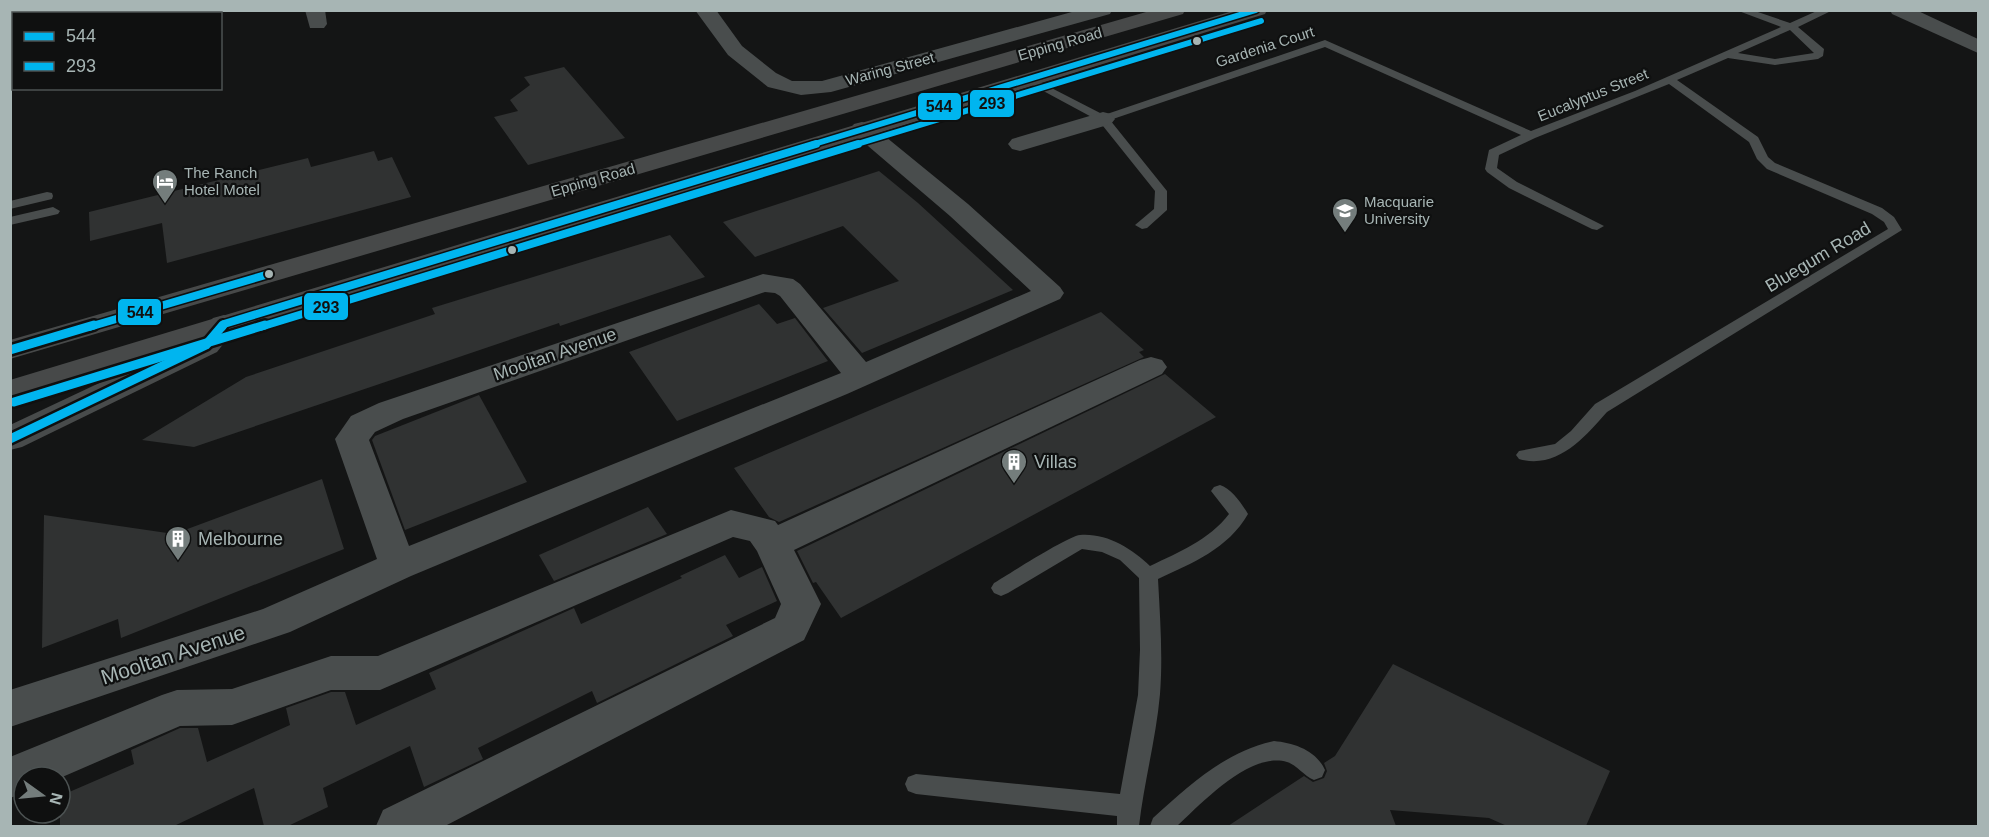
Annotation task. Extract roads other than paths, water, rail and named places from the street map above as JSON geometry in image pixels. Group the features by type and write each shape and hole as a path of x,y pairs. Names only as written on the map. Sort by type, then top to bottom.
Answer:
{"main road":[{"name":"Epping Road","path":"10,350 1176,10"},
{"name":"Epping Road","path":"10,391 862,129 1258,10"},
{"path":"10,439 206,345 224,324"}],"street":[{"name":"Waring Street","path":"704,10 714,18 733,48 770,81 780,86 808,90 1105,10"},
{"path":"1105,10 1131,23"},
{"path":"1899,10 1978,47"},
{"path":"1020,144 1103,119"},
{"name":"Mooltan Avenue","path":"10,709 276,621 398,566 860,375 1050,293 959,210 862,129"},
{"name":"Mooltan Avenue","path":"398,566 352,439 363,424 391,411 763,283 783,285 790,290 860,375"},
{"path":"771,544 1151,367"},
{"path":"10,778 177,708 232,707 331,673 380,673 731,522 762,531 771,544 801,604 790,629 399,826"}],"lane":[{"path":"1728,54 1775,62 1818,56 1820,51 1792,27 1741,10"},
{"name":"Eucalyptus Street","path":"1597,226 1513,185 1491,169 1494,153 1531,135 1670,80 1828,10"},
{"name":"Gardenia Court","path":"1103,119 1324,43 1531,135"},
{"path":"1028,80 1103,119 1161,190 1160,210 1142,225"},
{"name":"Bluegum Road","path":"1525,455 1551,453 1566,446 1601,408 1895,230 1889,220 1877,211 1771,166 1763,159 1754,140 1670,80"},
{"path":"10,205 47,196"},
{"path":"10,221 53,211"},
{"path":"1148,575 1214,543 1232,525 1239,514 1220,491"},
{"path":"915,784 1128,816 1149,696 1151,631 1148,575 1128,555 1105,545 1079,542 1001,588"},
{"path":"1161,826 1232,767 1256,754 1274,751 1292,754 1314,770"}],"place":[{"name":"The Ranch Hotel Motel","path":"165,205"},
{"name":"Macquarie University","path":"1345,234"},
{"name":"Villas","path":"1014,485"},
{"name":"Melbourne","path":"178,562"}]}
